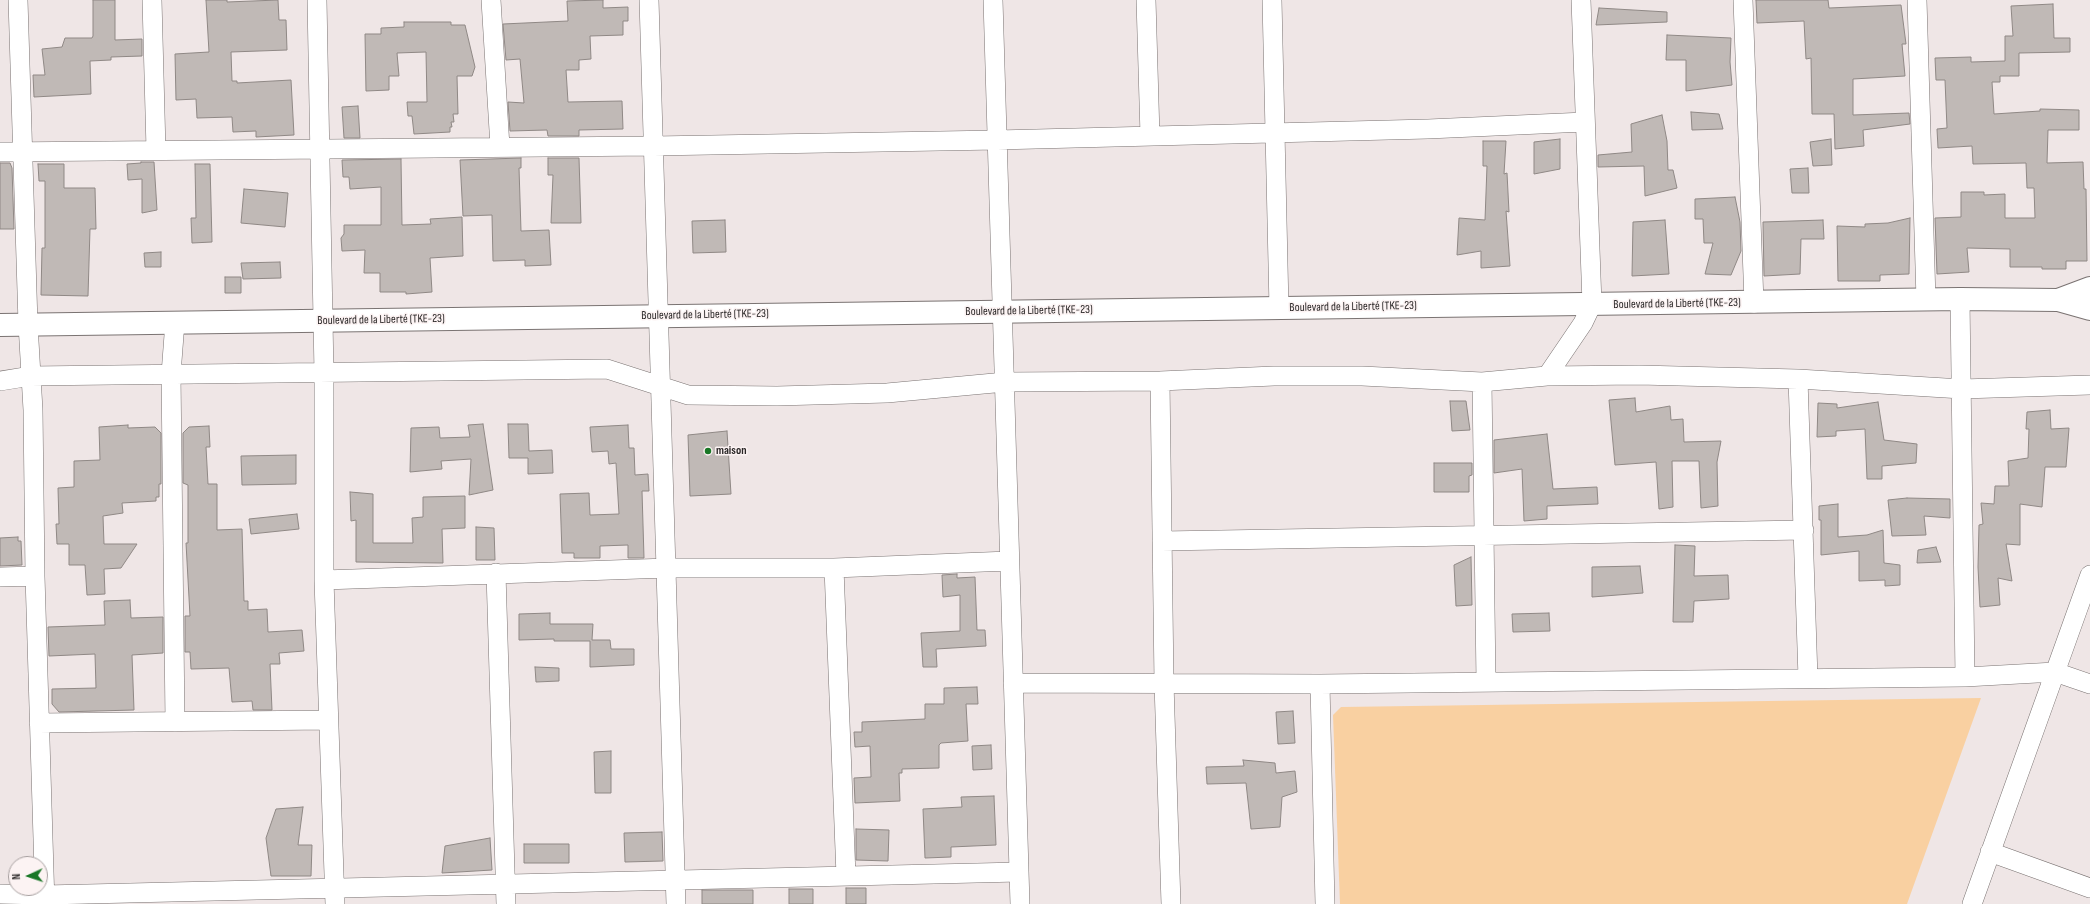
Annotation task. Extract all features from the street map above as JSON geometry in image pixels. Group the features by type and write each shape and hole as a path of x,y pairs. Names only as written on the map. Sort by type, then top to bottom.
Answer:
{"street":[{"path":"18,0 24,152 28,324 31,376 35,576 45,899"},
{"path":"152,0 156,150"},
{"path":"317,0 324,373 324,580 335,896"},
{"path":"491,0 500,147"},
{"path":"649,0 668,568 676,904"},
{"path":"993,0 1020,904"},
{"path":"1146,0 1150,136"},
{"path":"1272,0 1279,308"},
{"path":"1547,376 1583,323 1592,304 1581,0"},
{"path":"1744,0 1754,303"},
{"path":"1917,0 1926,300"},
{"path":"0,152 654,146 997,140 1428,129 1585,122"},
{"name":"Boulevard de la Liberté (TKE-23)","path":"2058,300 2090,288"},
{"path":"1960,299 1965,677"},
{"name":"Boulevard de la Liberté (TKE-23)","path":"0,324 1754,303 1960,299 2058,300 2090,309"},
{"path":"175,322 171,374 175,722"},
{"path":"0,381 31,376 607,369 688,395 777,396 887,393 1005,382 1160,381 1266,376 1362,376 1482,382 1547,376 1639,375 1798,379 1962,389 2090,385"},
{"path":"1798,379 1808,678"},
{"path":"1160,381 1164,683 1171,904"},
{"path":"1482,382 1486,682"},
{"path":"1162,541 1485,534 1804,530"},
{"path":"324,580 668,568 834,568 1010,561"},
{"path":"834,568 846,876"},
{"path":"496,573 506,904"},
{"path":"1972,904 2090,575"},
{"path":"0,577 35,576"},
{"path":"1013,683 1320,684 1965,677 2055,672 2090,684"},
{"path":"1320,684 1325,904"},
{"path":"39,723 328,720"},
{"path":"1990,852 2090,888"},
{"path":"0,894 45,899 335,896 506,884 1019,872"}],"shaded area":[{"path":"1981,698 1907,904 1340,904 1333,715 1341,707"}],"building":[{"path":"93,0 115,0 115,40 142,39 142,56 111,57 111,60 90,61 91,94 34,97 33,75 45,75 42,49 62,47 65,38 92,38"},
{"path":"206,0 227,0 227,2 278,0 279,20 286,20 287,50 231,52 232,81 237,81 237,83 291,80 294,135 256,137 256,131 233,132 232,117 197,118 196,99 176,100 175,54 209,52"},
{"path":"603,0 603,8 628,7 628,21 623,21 623,35 590,36 591,59 579,60 579,70 566,70 568,102 622,101 623,129 579,130 579,136 548,136 547,130 510,131 508,102 524,103 520,59 506,60 503,24 568,21 567,1"},
{"path":"1756,0 1828,0 1829,8 1901,5 1906,44 1902,44 1905,76 1853,79 1853,115 1909,113 1910,124 1863,130 1864,146 1835,149 1834,114 1812,114 1811,58 1806,59 1804,21 1757,23"},
{"path":"2053,4 2054,38 2070,38 2070,52 2019,53 2019,76 2000,76 2000,82 1992,82 1994,114 2040,111 2040,109 2079,110 2079,130 2048,130 2047,163 2083,162 2084,189 2086,189 2087,261 2066,261 2066,269 2010,267 2010,249 1967,248 1969,272 1937,274 1935,218 1961,217 1961,192 1984,192 1984,195 2005,194 2005,218 2035,218 2034,188 2027,188 2026,163 1973,164 1972,146 1938,148 1937,129 1947,128 1945,80 1936,80 1935,58 1971,57 1971,62 2005,61 2005,36 2013,36 2011,6"},
{"path":"1599,8 1667,12 1667,22 1596,25"},
{"path":"404,22 451,22 451,25 465,25 475,67 472,76 457,76 458,114 453,114 454,122 451,122 452,127 450,127 450,132 414,134 412,116 408,116 407,102 427,102 426,52 397,53 399,76 389,76 389,90 366,91 365,34 381,34 381,28 404,27"},
{"path":"1667,35 1731,38 1730,62 1732,85 1686,91 1686,60 1666,60"},
{"path":"358,106 360,138 344,138 342,107"},
{"path":"1691,112 1719,114 1723,129 1692,130"},
{"path":"1662,115 1667,141 1668,170 1673,170 1677,188 1645,196 1644,166 1598,167 1598,155 1632,152 1631,124"},
{"path":"1560,139 1560,169 1534,174 1534,142"},
{"path":"1831,139 1832,165 1813,166 1810,142"},
{"path":"1483,141 1506,141 1504,174 1507,173 1509,212 1506,211 1510,266 1481,268 1481,251 1457,255 1459,218 1485,220 1487,166 1483,166"},
{"path":"521,158 521,168 519,168 521,231 549,230 551,265 525,266 525,260 493,261 492,215 463,216 460,160"},
{"path":"548,158 579,158 581,223 551,223 553,175 548,175"},
{"path":"401,159 402,225 431,224 430,219 462,217 463,256 430,258 432,292 406,294 406,292 380,292 380,273 364,273 365,250 342,251 341,238 344,234 344,225 381,225 381,187 350,189 349,177 343,177 342,160"},
{"path":"154,162 157,210 142,213 142,179 128,180 127,164"},
{"path":"0,163 10,163 12,168 14,229 0,229"},
{"path":"38,164 64,164 64,188 95,188 96,229 90,229 88,296 41,295 42,248 45,248 45,181 39,181"},
{"path":"195,164 210,164 212,242 192,243 191,218 196,218"},
{"path":"1808,168 1809,193 1792,193 1790,169"},
{"path":"244,189 288,193 285,227 241,223"},
{"path":"1735,197 1740,222 1741,251 1731,275 1705,274 1713,243 1704,243 1703,219 1695,219 1695,199"},
{"path":"1910,218 1909,274 1880,275 1880,281 1838,281 1837,226 1865,227 1865,224 1888,223"},
{"path":"725,220 726,252 693,253 692,221"},
{"path":"1665,220 1669,274 1632,276 1633,222"},
{"path":"1823,220 1824,239 1801,239 1800,274 1764,276 1763,222"},
{"path":"161,252 161,267 145,267 144,253"},
{"path":"280,262 281,278 243,279 241,263"},
{"path":"225,277 241,277 241,293 225,293"},
{"path":"1635,398 1636,412 1670,406 1671,420 1683,419 1684,442 1721,441 1717,462 1718,506 1701,508 1699,461 1672,461 1673,507 1659,509 1656,462 1615,465 1609,400"},
{"path":"1450,401 1466,401 1470,430 1452,431"},
{"path":"1878,402 1884,440 1917,444 1916,463 1882,466 1882,479 1867,479 1865,429 1836,431 1836,436 1817,437 1818,403 1837,404 1837,408"},
{"path":"2050,410 2051,429 2069,428 2066,467 2045,467 2042,507 2020,504 2020,545 2006,544 2012,581 1998,578 2000,605 1980,607 1978,567 1979,525 1983,524 1981,503 1994,504 1995,486 2009,486 2008,461 2028,458 2029,429 2026,429 2027,412"},
{"path":"483,424 493,490 469,495 471,459 441,461 442,469 410,472 411,428 439,427 440,438 470,437 468,425"},
{"path":"508,424 528,424 529,451 552,450 553,473 528,474 528,458 509,458"},
{"path":"128,425 128,428 155,427 161,433 161,484 159,484 159,497 156,497 156,501 122,503 123,513 103,516 104,544 137,544 121,568 104,569 105,594 87,595 85,565 69,565 69,544 57,544 56,524 59,524 58,488 74,487 74,461 100,460 99,427"},
{"path":"628,425 629,448 634,448 635,475 648,474 649,491 642,491 644,558 628,558 628,545 600,546 600,558 574,558 574,553 562,553 560,494 589,493 590,515 619,514 616,463 609,464 608,451 592,452 590,427"},
{"path":"209,426 210,447 206,447 208,484 217,484 217,530 242,529 244,601 248,601 248,610 267,609 268,632 302,630 304,651 279,653 280,664 270,664 272,710 253,710 252,701 232,702 229,668 191,669 190,652 185,652 185,616 190,616 186,543 188,543 188,485 183,483 183,433 189,427"},
{"name":"maison","path":"727,431 731,494 690,496 688,435"},
{"path":"1547,434 1553,489 1597,487 1598,504 1547,506 1547,519 1524,521 1522,469 1494,473 1494,440"},
{"path":"296,455 296,484 242,485 241,456"},
{"path":"1434,463 1472,463 1472,475 1469,476 1469,492 1434,492"},
{"path":"350,492 373,494 373,543 413,543 412,518 423,517 423,497 465,496 465,528 442,529 443,563 356,562 356,520 351,521"},
{"path":"1907,498 1950,499 1950,518 1924,516 1926,535 1892,536 1888,500"},
{"path":"1838,504 1838,537 1867,535 1883,530 1884,563 1900,565 1900,585 1885,586 1885,580 1859,581 1859,551 1821,555 1821,520 1819,520 1819,506"},
{"path":"297,514 299,529 251,534 249,519"},
{"path":"476,527 494,528 495,560 476,560"},
{"path":"18,537 18,541 21,541 22,565 0,566 0,538"},
{"path":"1675,545 1695,546 1694,576 1728,575 1729,599 1694,601 1693,622 1673,622"},
{"path":"1936,547 1941,562 1917,563 1918,550"},
{"path":"1471,557 1472,605 1456,606 1454,565"},
{"path":"1640,566 1643,593 1592,597 1592,567"},
{"path":"957,574 957,578 975,577 977,630 985,630 986,646 936,649 937,667 923,667 921,633 960,631 960,595 943,597 942,575"},
{"path":"130,600 131,618 163,617 163,653 132,655 134,710 59,712 52,704 52,689 96,688 95,654 49,656 48,627 105,625 104,601"},
{"path":"550,613 550,624 593,624 592,640 610,640 611,649 634,649 634,665 590,667 590,641 554,641 554,639 519,640 519,614"},
{"path":"1549,613 1550,631 1513,632 1512,614"},
{"path":"535,667 559,668 559,681 536,682"},
{"path":"977,687 978,704 966,704 968,741 941,743 939,745 939,768 902,769 902,773 899,773 900,801 855,803 854,778 871,777 870,746 855,747 854,732 862,732 862,722 925,719 925,704 944,704 944,688"},
{"path":"1293,711 1295,743 1278,744 1276,712"},
{"path":"991,745 992,769 973,770 972,746"},
{"path":"611,751 611,793 595,793 594,752"},
{"path":"1243,760 1275,763 1276,773 1295,771 1297,792 1282,797 1280,827 1251,829 1246,783 1207,784 1206,767 1244,766"},
{"path":"994,796 996,845 951,847 951,857 925,858 923,809 962,807 961,797"},
{"path":"303,807 298,845 312,845 311,876 271,876 266,838 276,809"},
{"path":"856,829 889,830 888,861 856,860"},
{"path":"662,832 663,861 625,862 624,833"},
{"path":"490,838 492,870 442,873 445,846"},
{"path":"524,844 569,844 569,863 524,863"},
{"path":"846,888 866,888 866,904 846,904"},
{"path":"789,889 813,889 813,904 789,904"},
{"path":"702,890 753,890 753,904 702,904"}],"place":[{"name":"maison","path":"708,451"}]}
